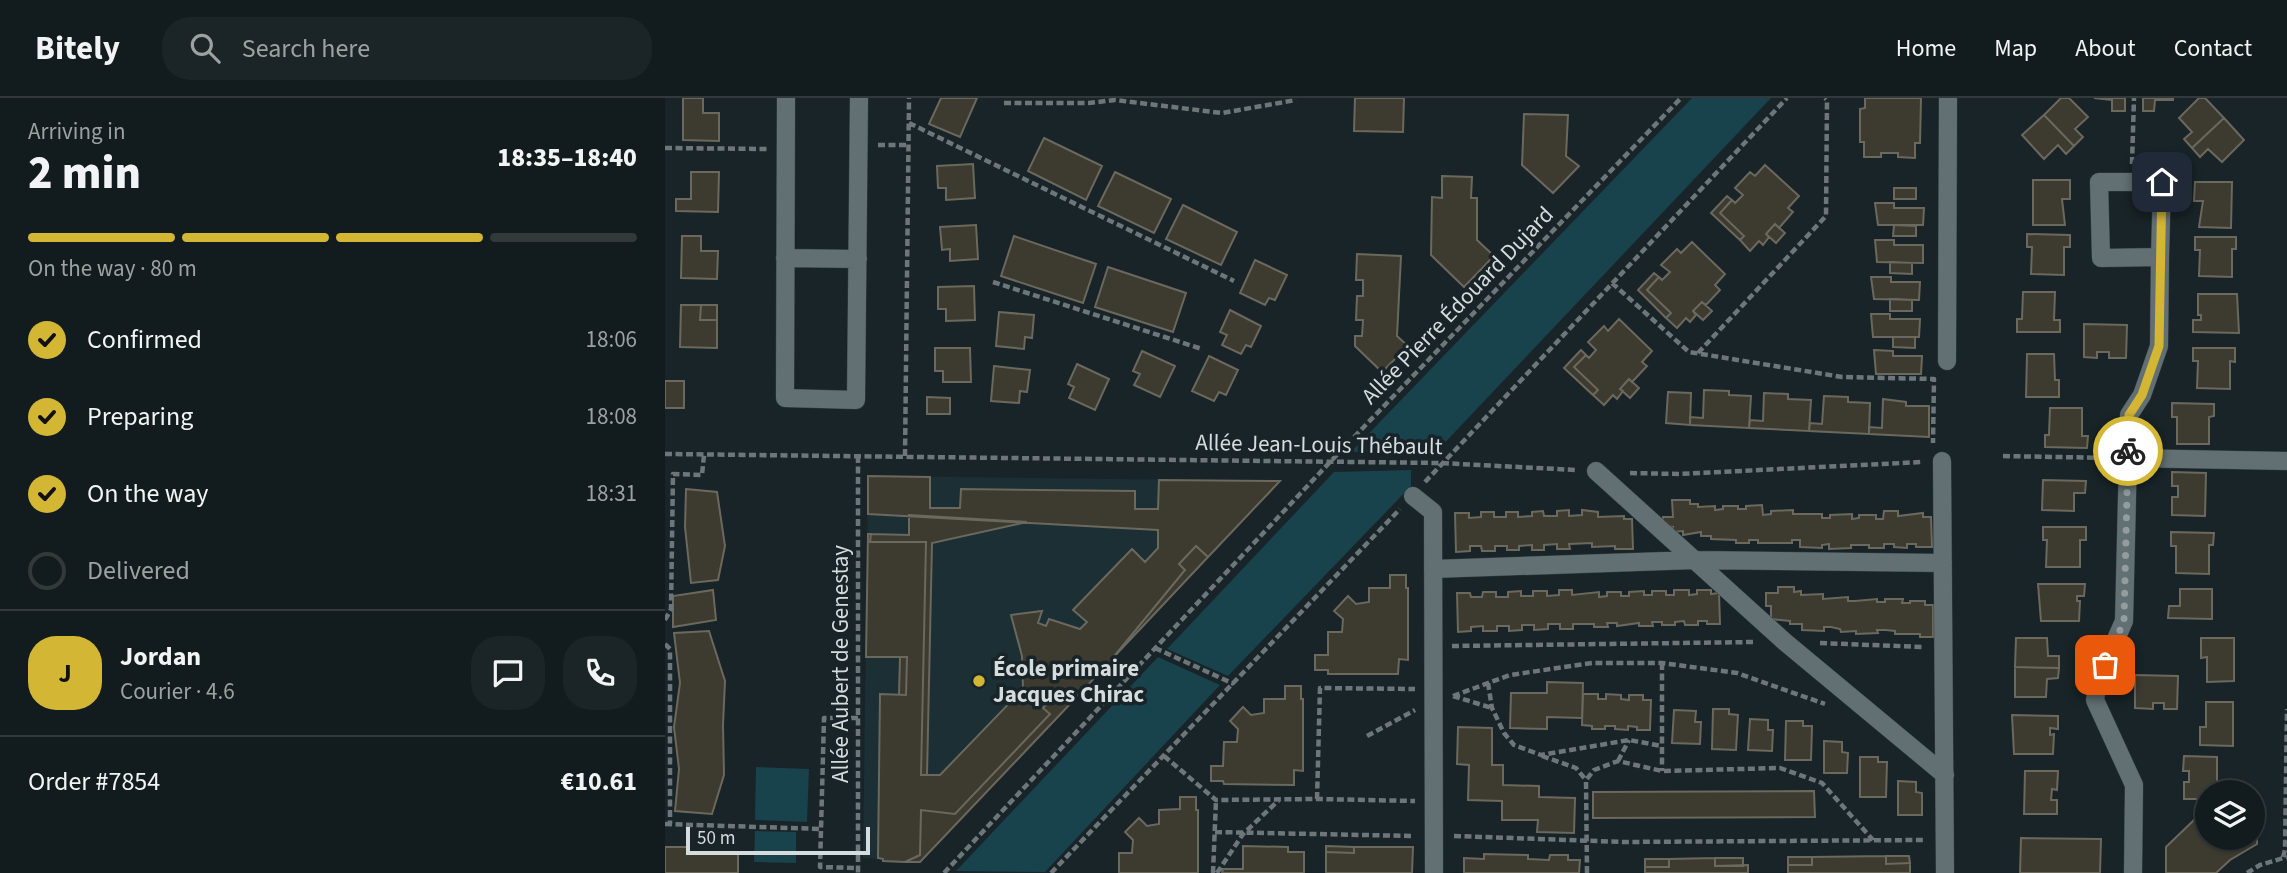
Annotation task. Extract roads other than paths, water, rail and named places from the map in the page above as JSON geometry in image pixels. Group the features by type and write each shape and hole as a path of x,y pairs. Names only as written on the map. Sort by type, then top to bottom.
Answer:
{"street":[{"path":"786,98 785,398 856,400 859,98"},
{"path":"1947,361 1948,98"},
{"path":"2133,873 2134,785 2095,700 2098,680 2124,621 2129,415 2142,395 2159,346 2162,182 2099,182 2101,258 2160,257"},
{"path":"785,258 858,259"},
{"path":"2128,458 2287,461"},
{"path":"1938,461 1943,563 1945,873"},
{"path":"1596,471 1785,642 1945,775"},
{"path":"1413,496 1433,512 1434,873"},
{"path":"1433,569 1695,559 1943,563"}],"place":[{"name":"École primaire Jacques Chirac","path":"979,681"}]}
